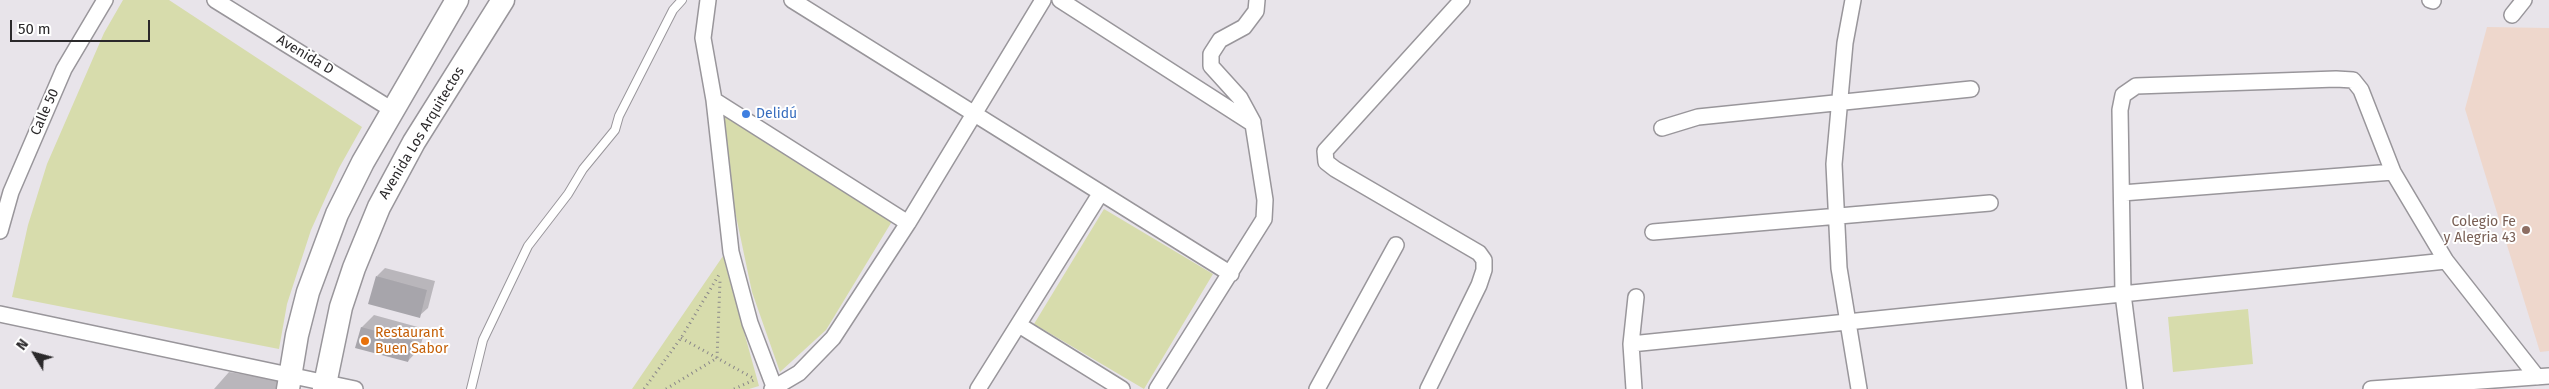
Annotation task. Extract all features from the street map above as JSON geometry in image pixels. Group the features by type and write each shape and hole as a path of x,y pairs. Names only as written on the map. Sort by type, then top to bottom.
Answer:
{"main road":[{"path":"289,381 308,292 322,248 362,162 394,111 457,0"},
{"name":"Avenida Los Arquitectos","path":"324,385 341,307 354,268 379,207 414,142 503,0"}],"street":[{"name":"Calle 50","path":"0,231 11,192 64,69 105,0"},
{"name":"Avenida D","path":"215,0 394,111"},
{"path":"708,0 703,38 714,100 731,252 750,323 774,389 799,373 833,338 908,223 1043,0"},
{"path":"792,0 1231,274"},
{"path":"1060,0 1254,124"},
{"path":"1157,389 1264,219 1265,200 1254,124 1240,98 1212,66 1211,54 1220,40 1244,27 1256,11 1257,0"},
{"path":"1428,389 1479,285 1484,270 1484,260 1479,253 1335,169 1326,162 1326,151 1462,0"},
{"path":"1853,0 1845,44 1834,164 1839,268 1859,389"},
{"path":"2512,15 2524,0"},
{"path":"2135,389 2123,294 2120,110 2123,95 2136,86 2353,80 2361,90 2393,172 2446,261 2543,377"},
{"path":"1662,128 1698,117 1971,89"},
{"path":"714,100 908,223"},
{"path":"2122,193 2393,172"},
{"path":"978,389 1100,194"},
{"path":"1653,232 1990,203"},
{"path":"1317,389 1396,245"},
{"path":"1631,344 2446,261"},
{"path":"1634,389 1631,344 1636,297"},
{"path":"0,314 289,381 354,389"},
{"path":"1019,326 1122,389"},
{"path":"2371,389 2543,377"}],"lane":[{"path":"471,389 483,340 528,246 568,194 583,169 615,130 619,116 624,110 672,10 682,0"}],"path":[{"path":"644,389 681,338 720,273 735,269"},
{"path":"717,358 720,273"},
{"path":"681,338 755,379"},
{"path":"666,389 717,358"}],"shaded area":[{"name":"Colegio Fe y Alegria 43","path":"2487,27 2549,28 2549,351 2540,352 2465,109"}],"green space":[{"path":"123,0 169,0 362,127 339,168 311,230 287,304 279,349 12,297 28,225 47,164 104,33"},
{"path":"720,109 894,218 826,330 780,372 752,292 732,197"},
{"path":"1104,209 1213,274 1144,389 1034,324"},
{"path":"723,256 759,386 749,389 632,389"},
{"path":"2248,309 2253,364 2173,372 2168,317"}],"building":[{"path":"376,276 427,290 420,318 368,304"},
{"path":"361,327 414,341 408,362 355,348"}],"place":[{"name":"Delidú","path":"746,114"},
{"name":"Colegio Fe y Alegria 43","path":"2526,230"},
{"name":"Restaurant Buen Sabor","path":"365,341"}]}
